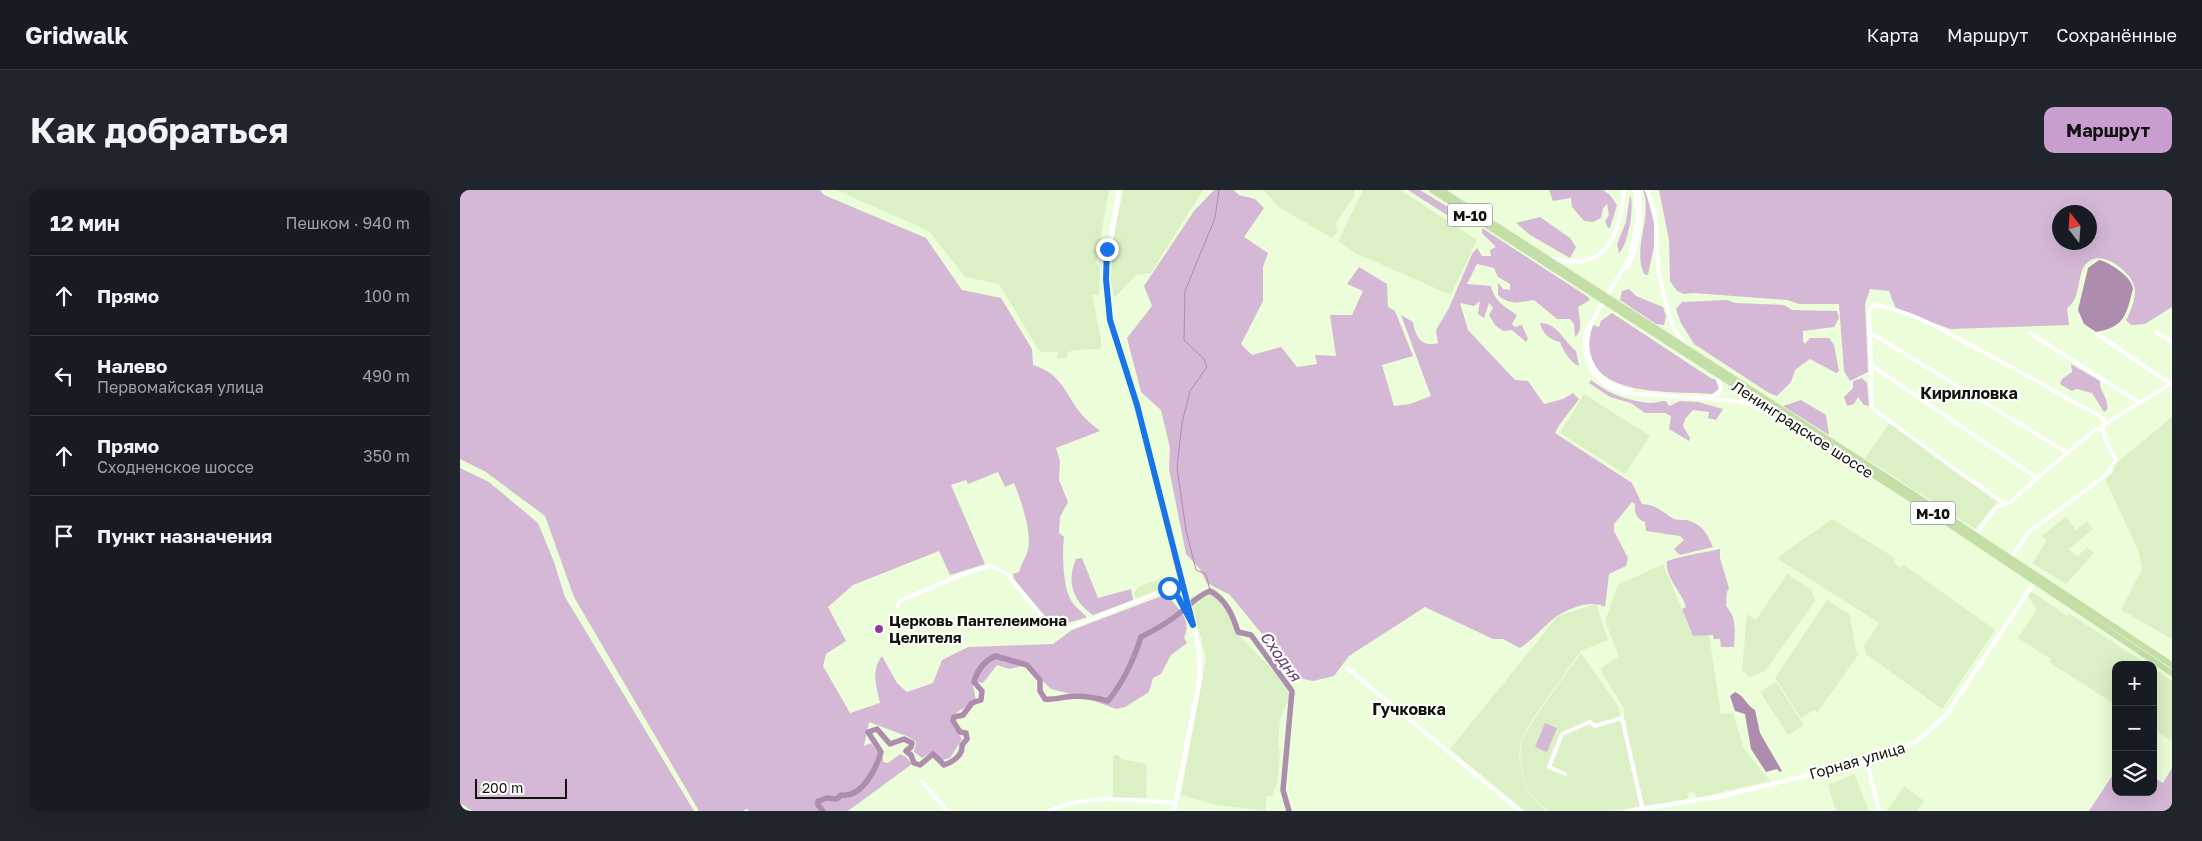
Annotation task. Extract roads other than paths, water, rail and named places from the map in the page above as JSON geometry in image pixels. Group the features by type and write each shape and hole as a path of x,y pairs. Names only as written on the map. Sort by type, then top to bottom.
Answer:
{"highway":[{"name":"Ленинградское шоссе","path":"1432,190 2158,660 2172,665"},
{"name":"Ленинградское шоссе","path":"1441,190 2011,558 2158,660 2172,673"}],"main road":[{"path":"1118,190 1107,249 1106,279 1115,338 1137,405 1186,592 1189,613 1201,660 1201,673 1174,811"}],"street":[{"path":"1545,256 1576,263 1591,259 1605,250 1618,230 1624,190"},
{"path":"1637,190 1638,218 1630,257 1615,286 1585,333 1586,358 1596,376 1606,385 1626,392 1738,401 1787,420"},
{"path":"1647,190 1656,216 1658,269 1665,300 1674,328 1693,352"},
{"path":"2005,504 1872,408 1869,310 1873,305 1892,308 1939,328 2097,413 2104,420 2106,441 2116,460 2106,475 2029,532 2011,558"},
{"path":"1593,320 1588,336 1589,358 1595,370 1611,385 1626,390 1714,396 1720,391 1722,385 1712,371"},
{"path":"1870,332 2066,452"},
{"path":"2030,332 2140,403"},
{"path":"2156,332 2172,342"},
{"path":"1976,536 1995,508 2011,502 2066,452 2096,429 2104,427 2172,384 2097,334"},
{"path":"1871,366 2037,478"},
{"path":"897,606 900,601 943,582 968,572 992,566 1006,574 1041,616 1056,629 1072,627 1169,588 1189,613"},
{"name":"Горная улица","path":"1628,811 1723,796 1867,760 1909,746 1937,725 2036,580"},
{"path":"1347,668 1520,811"},
{"path":"1564,774 1549,767 1562,734 1590,722 1595,726 1622,718 1643,810"},
{"path":"1867,760 1879,811"},
{"path":"922,781 947,811"},
{"path":"1050,811 1087,802 1123,799 1175,803"}],"waterway":[{"path":"1210,591 1206,574 1196,570 1186,530 1177,468 1182,423 1190,391 1207,367 1204,359 1184,340 1185,291 1215,218 1219,190"},
{"name":"Сходня","path":"823,811 818,805 818,801 827,798 837,799 841,795 849,795 862,787 872,774 881,752 868,732 877,729 890,744 904,739 912,743 911,747 906,751 911,755 914,763 920,765 933,754 944,765 956,758 967,739 966,733 960,732 953,721 954,717 963,715 972,703 981,700 982,691 974,682 981,667 991,658 995,656 1027,665 1040,680 1040,691 1045,699 1082,696 1108,701 1128,671 1141,637 1157,629 1198,597 1210,591 1225,603 1238,632 1251,635 1292,691 1283,790 1289,811"}],"place":[{"name":"Церковь Пантелеимона Целителя","path":"879,629"}],"district":[{"name":"Кирилловка","path":"1969,393"},
{"name":"Гучковка","path":"1409,709"}]}
